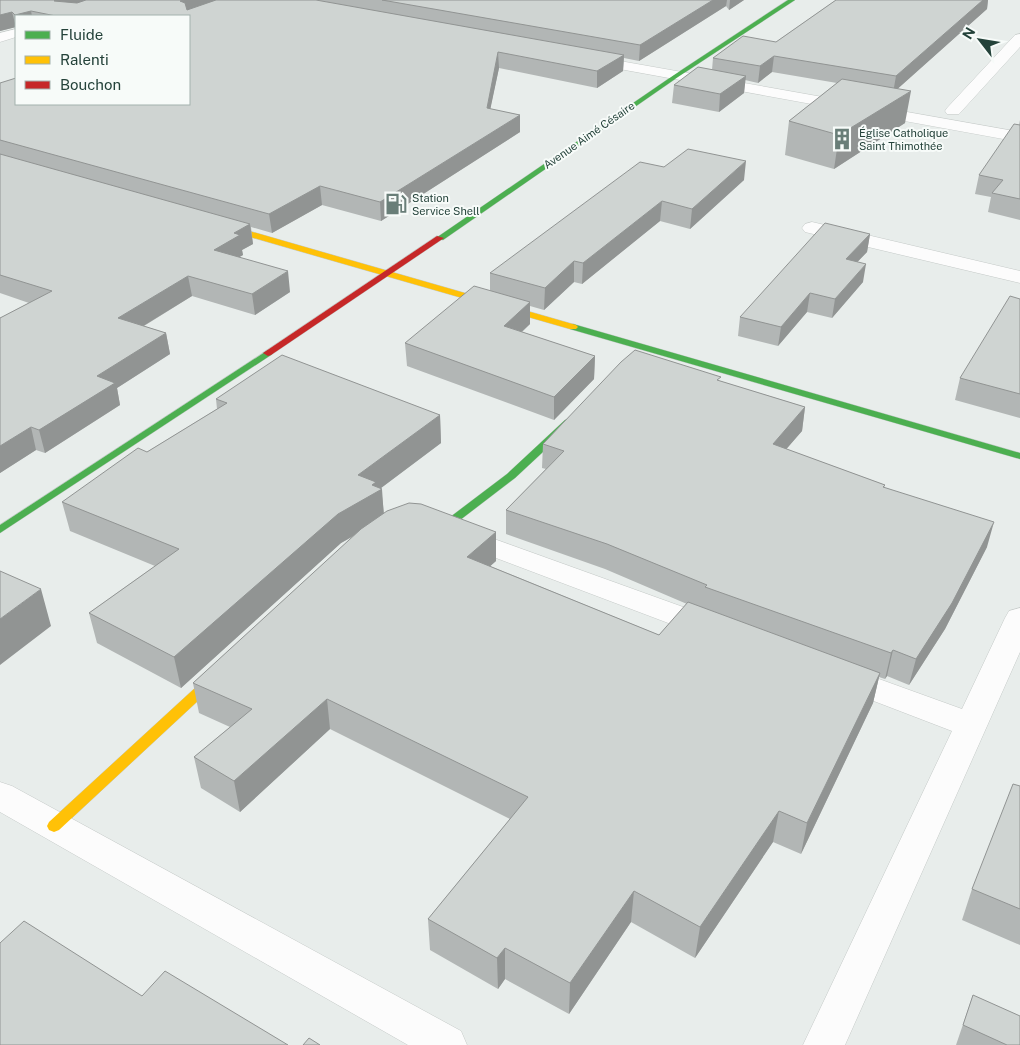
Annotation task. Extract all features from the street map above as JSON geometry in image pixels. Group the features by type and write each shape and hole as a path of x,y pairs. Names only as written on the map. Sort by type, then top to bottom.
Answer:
{"street":[{"name":"Avenue Aimé Césaire","path":"0,530 388,274 676,76 792,0"},
{"path":"0,38 15,33"},
{"path":"953,111 1020,38"},
{"path":"569,56 1020,137"},
{"path":"201,220 388,274 635,350 1020,456"},
{"path":"812,228 1020,277"},
{"path":"443,528 511,476 575,416"},
{"path":"413,521 421,521 443,528 739,639"},
{"path":"824,1045 1020,618"},
{"path":"54,826 236,658"},
{"path":"814,666 971,725"},
{"path":"0,795 446,1045"}],"building":[{"path":"0,0 55,0 77,3 86,0 184,0 180,1 185,3 187,10 216,0 316,0 624,55 597,71 498,52 487,108 520,115 380,202 320,186 269,214 0,140 0,83 15,78 15,105 190,105 190,15 51,15 31,11 15,15 12,12 0,15"},
{"path":"382,0 713,0 640,45"},
{"path":"836,0 983,0 896,76 774,56 760,66 713,58 743,36 776,42"},
{"path":"698,67 746,76 720,94 674,85"},
{"path":"842,79 911,91 839,135 789,121"},
{"path":"1014,124 1020,125 1020,199 992,193 1003,180 979,175"},
{"path":"688,149 746,161 692,209 662,201 583,263 574,261 545,288 490,273 640,162 664,167"},
{"path":"0,154 250,224 234,233 240,235 214,250 288,271 252,294 188,276 118,318 166,333 97,376 115,383 39,430 31,427 0,446 0,318 52,291 0,275"},
{"path":"825,223 870,234 846,259 866,264 835,299 810,293 781,327 740,317"},
{"path":"474,286 530,302 504,326 595,356 554,397 405,343"},
{"path":"1010,296 1020,299 1020,394 960,378"},
{"path":"635,350 721,377 717,380 805,407 773,444 885,485 883,487 994,522 952,603 916,659 893,650 891,653 705,587 707,585 607,544 506,510 564,451 543,444 621,362"},
{"path":"282,355 440,415 358,475 376,482 372,485 382,489 338,514 174,657 89,613 179,549 62,502 138,448 147,452 227,403 216,399"},
{"path":"409,503 421,504 496,532 467,557 659,635 688,602 880,673 807,823 779,811 700,927 634,891 570,983 505,948 497,958 428,919 528,797 327,699 234,781 194,757 252,709 193,683 361,529 387,511"},
{"path":"0,571 41,589 0,619"},
{"path":"1013,784 1020,786 1020,909 972,889"},
{"path":"24,921 142,996 165,971 288,1045 0,1045 0,943"},
{"path":"973,995 1020,1016 1020,1045 1007,1045 963,1025"},
{"path":"309,1038 320,1045 303,1045"}],"traffic: fast":[{"path":"440,238 676,76 792,0"},
{"path":"573,327 1020,456"},
{"path":"0,530 268,353"},
{"path":"425,522 443,528 511,476 569,422"}],"traffic: slow":[{"path":"215,224 573,327"},
{"path":"54,826 224,669"}],"traffic: jam":[{"path":"268,353 440,238"}],"place":[{"name":"Église Catholique Saint Thimothée","path":"842,139"},
{"name":"Station Service Shell","path":"396,204"}]}
